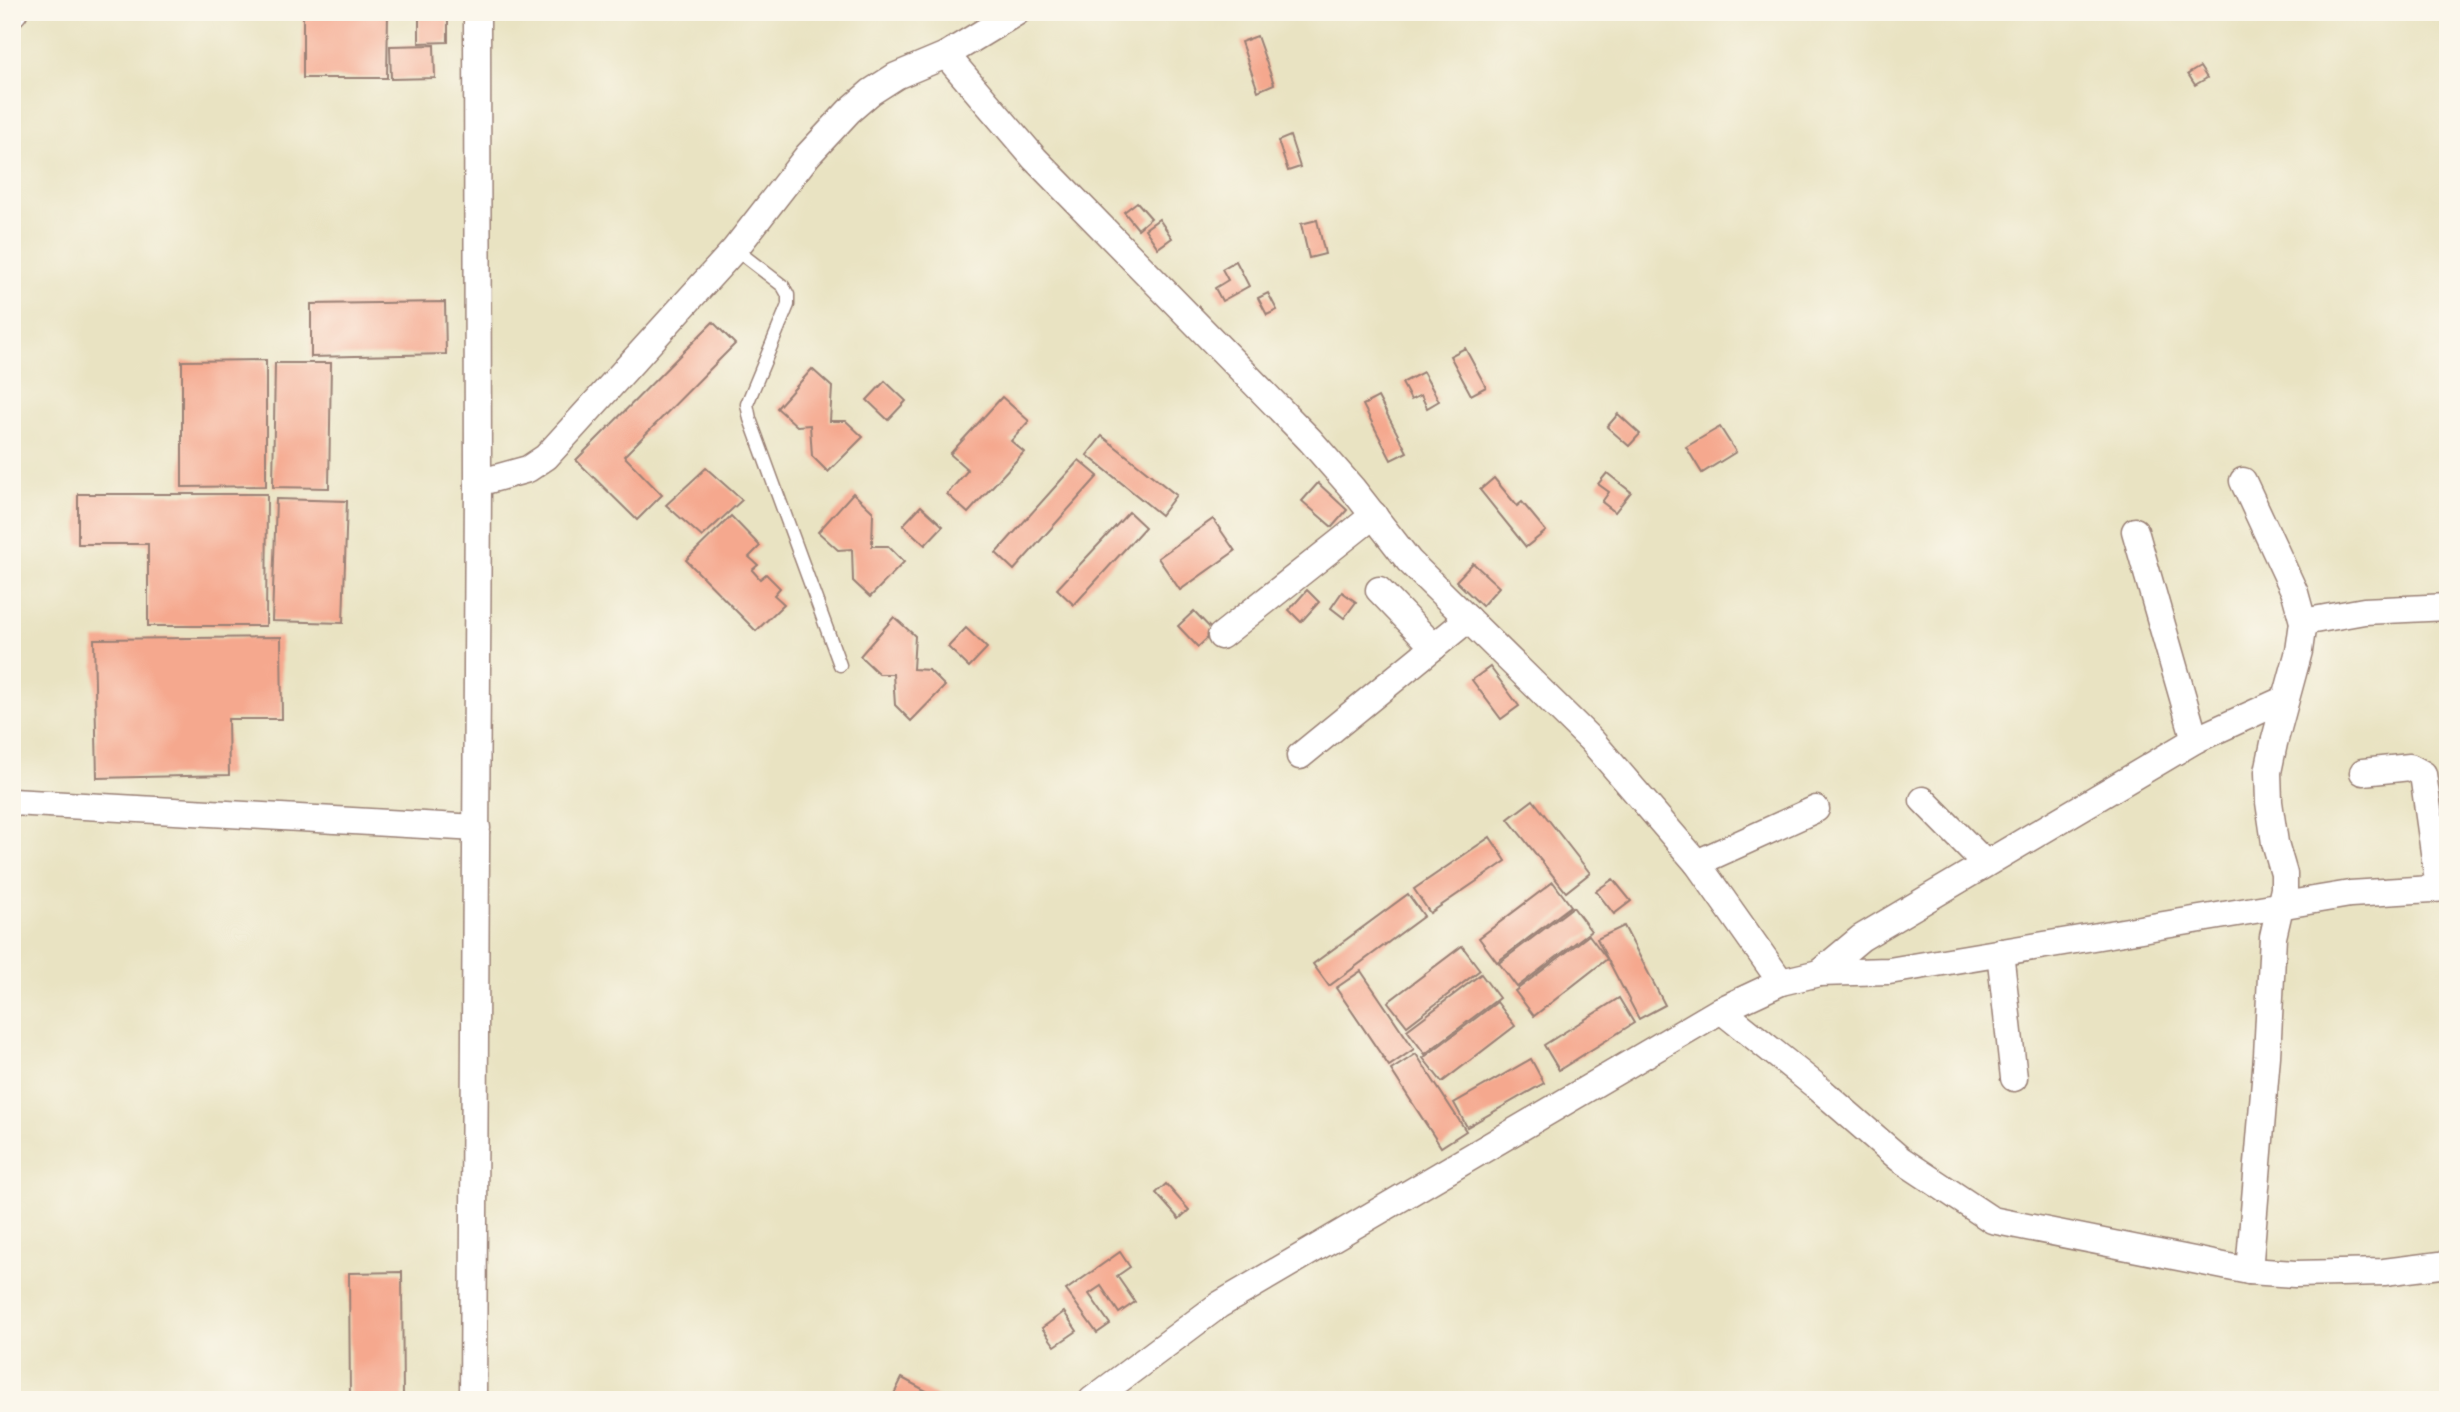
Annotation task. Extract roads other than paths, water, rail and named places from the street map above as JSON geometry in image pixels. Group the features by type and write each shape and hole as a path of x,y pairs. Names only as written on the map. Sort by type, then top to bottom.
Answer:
{"street":[{"path":"473,1400 478,483 477,12"},
{"path":"478,483 528,469 546,457 735,249 808,155 849,111 896,76 946,55 1017,12"},
{"path":"946,55 1035,159 1310,440 1409,561 1592,741 1697,863 1781,982"},
{"path":"2243,481 2295,593 2303,622 2299,651 2268,772 2269,802 2275,843 2284,874 2284,889 2273,937 2267,1056 2249,1271"},
{"path":"1221,636 1374,515"},
{"path":"2135,531 2194,740"},
{"path":"1379,590 1434,647"},
{"path":"2303,622 2364,611 2448,607"},
{"path":"1300,756 1468,619"},
{"path":"1819,973 1861,938 1984,863 2194,740 2285,699"},
{"path":"1092,1400 1219,1305 1721,1010 1781,982 1819,973 1889,971 2350,894 2443,888 2423,774 2410,767 2363,772"},
{"path":"1923,800 1984,863"},
{"path":"12,802 477,828"},
{"path":"1697,863 1816,809"},
{"path":"2000,952 2014,1078"},
{"path":"1721,1010 1816,1086 1900,1160 1992,1220 2249,1271 2295,1274 2384,1272 2448,1264"}],"lane":[{"path":"735,249 783,286 788,295 788,305 747,404 750,419 841,664"}]}
